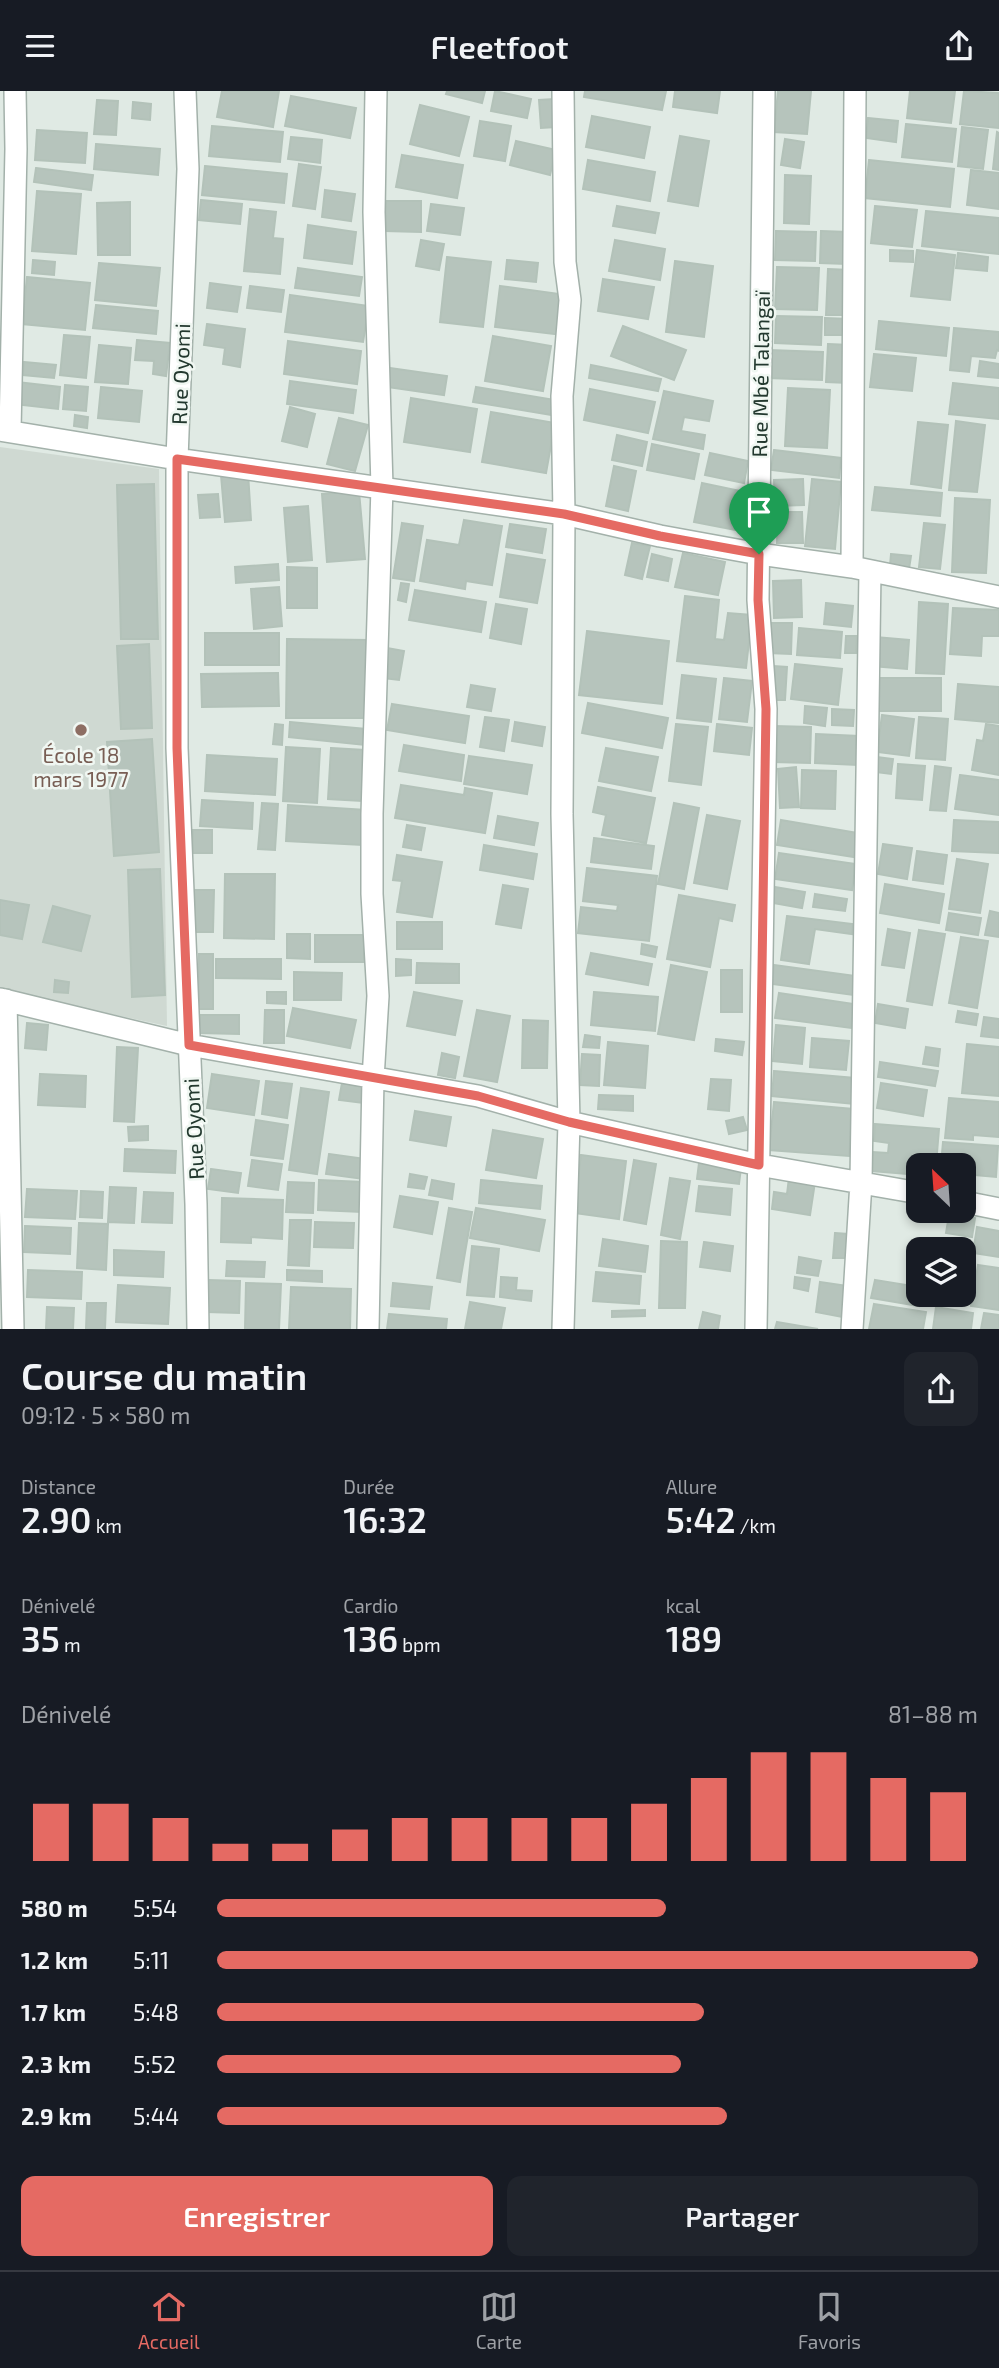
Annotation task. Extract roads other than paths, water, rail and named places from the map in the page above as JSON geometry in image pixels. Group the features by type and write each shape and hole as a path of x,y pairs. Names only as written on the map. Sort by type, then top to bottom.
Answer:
{"street":[{"path":"15,91 16,149 5,431 177,459 564,514 660,536 861,569 999,597"},
{"name":"Rue Oyomi","path":"185,91 188,169 177,459 177,748 196,1204 198,1328"},
{"path":"368,1328 373,1079 378,996 372,894 372,814 382,487 374,212 376,91"},
{"path":"562,1328 569,1122 562,814 562,397 570,300 565,262 564,91"},
{"name":"Rue Mbé Talangaï","path":"756,1328 766,709 758,600 764,91"},
{"path":"852,1328 861,1182 861,569 855,91"},
{"path":"13,1328 3,999 189,1045 478,1096 569,1122 759,1165 906,1191"},
{"path":"976,1204 999,1209"}],"place":[{"name":"École 18 mars 1977","path":"81,730"}]}
